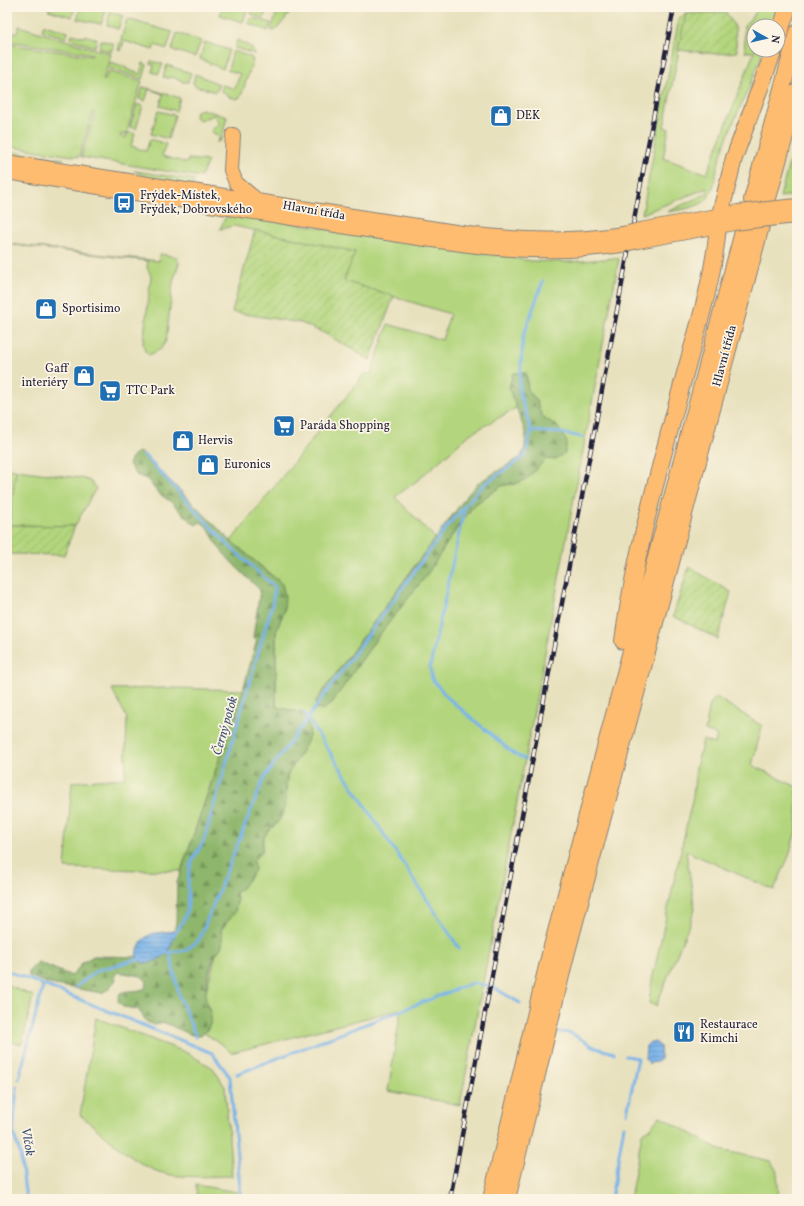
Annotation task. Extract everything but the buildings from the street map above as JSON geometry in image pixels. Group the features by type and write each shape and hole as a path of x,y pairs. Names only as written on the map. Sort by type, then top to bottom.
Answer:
{"highway":[{"path":"784,18 788,7"},
{"path":"752,200 797,33"},
{"path":"491,1199 550,954 621,712 624,636 638,559 654,487 713,271 719,220 734,158 771,58"},
{"path":"768,198 797,92"},
{"path":"782,146 797,108"},
{"path":"507,1199 565,959 621,712 739,221"},
{"name":"Hlavní třída","path":"621,712 690,487 761,226"}],"main road":[{"path":"233,135 231,170 236,183 259,201"},
{"name":"Hlavní třída","path":"7,162 259,201 432,230 521,240 622,239"},
{"name":"Hlavní třída","path":"7,172 231,209 473,246 545,252 595,249 622,239"},
{"path":"622,239 719,220 739,221 796,213"}],"green space":[{"path":"50,7 75,7 72,17 48,10"},
{"path":"81,7 93,7 106,11 101,24 77,19"},
{"path":"222,7 248,7 243,22 220,15"},
{"path":"254,7 269,7 263,18 251,14"},
{"path":"279,7 295,7 276,30 272,31 271,29"},
{"path":"755,7 776,7 773,18 751,18 756,12"},
{"path":"110,12 123,16 118,29 107,25"},
{"path":"726,12 735,27 737,52 717,54 678,50 686,14"},
{"path":"686,14 664,127 669,129 663,158 707,174 752,58 760,58 729,133 718,166 714,185 707,199 699,205 667,212 708,193 707,188 642,214 679,18"},
{"path":"255,18 271,23 268,31 248,23 249,20"},
{"path":"127,19 172,32 167,49 155,45 153,50 124,41 121,51 118,50"},
{"path":"746,24 746,52 745,52 744,26"},
{"path":"44,25 68,32 66,38 42,30"},
{"path":"19,26 111,54 103,80 105,80 108,71 142,81 126,135 121,134 120,136 126,138 128,132 135,134 131,146 146,151 150,139 166,144 162,156 187,163 188,159 208,161 201,177 81,157 95,113 93,112 79,157 7,146 7,44 92,56 93,54 7,41 7,30 17,33"},
{"path":"177,33 201,41 195,57 172,50"},
{"path":"72,34 84,37 85,35 97,39 95,47 71,39"},
{"path":"101,40 114,44 111,52 99,48"},
{"path":"237,40 251,47 255,54 235,48"},
{"path":"205,42 229,50 223,69 200,59"},
{"path":"233,51 251,57 253,60 241,96 238,99 229,97 221,91 223,85 235,89 240,74 228,70"},
{"path":"151,61 163,64 159,74 152,72 154,65 150,64"},
{"path":"110,62 126,67 126,69 140,74 143,63 147,65 143,79 108,68"},
{"path":"167,65 191,73 188,82 182,82 181,80 171,77 163,77"},
{"path":"195,74 219,84 216,92 195,86 193,83"},
{"path":"143,87 180,98 176,111 160,106 163,94 149,89 145,101 139,99"},
{"path":"137,104 143,106 136,129 130,127"},
{"path":"202,109 227,117 221,141 219,140 217,143 220,136 213,133 211,130 219,124 214,115 200,120 195,117 196,111"},
{"path":"158,111 175,115 168,139 151,134"},
{"path":"797,134 797,195 780,197"},
{"path":"7,151 64,159 41,161 7,155"},
{"path":"134,171 194,180 193,185 151,179"},
{"path":"233,214 532,261 570,262 619,259 460,1105 388,1091 401,1009 231,1053 224,1046 204,1033 208,1029 211,1011 206,1004 205,995 216,954 222,945 221,930 237,902 236,892 253,861 262,851 263,839 267,832 279,821 285,808 287,776 307,742 304,713 276,707 276,632 284,611 282,584 231,541 365,373 371,374 388,324 442,340 450,314 343,281 355,252 234,226 220,229 225,218","holes":["526,373 528,390 536,400 542,416 556,426 546,459 515,484 503,485 475,504 376,639 332,703 315,708 316,701 435,538 395,497 419,479 470,434 518,407 511,397"]},
{"path":"255,230 355,252 344,281 394,296 370,360 324,333 301,323 232,312"},
{"path":"7,244 159,261 160,254 176,257 179,263 173,282 166,341 161,349 149,355 145,351 143,344 151,276 147,267 148,261"},
{"path":"513,373 526,373 528,390 536,400 542,416 557,426 567,442 565,453 554,460 546,459 527,479 515,484 503,485 475,504 466,514 426,576 376,639 332,703 323,710 315,708 316,701 465,498 478,483 521,457 525,447 526,434 509,387"},
{"path":"138,452 143,454 231,541 282,584 285,596 284,611 276,632 276,707 304,713 310,731 307,742 287,776 285,808 279,821 267,832 263,839 262,851 253,861 255,870 242,888 236,892 237,902 235,912 221,930 222,945 213,960 206,989 207,1006 211,1014 211,1018 207,1029 201,1036 192,1035 165,1023 154,1025 147,1022 138,1009 123,1007 118,1001 120,993 146,988 147,981 141,976 118,972 115,975 116,980 107,990 102,993 50,984 29,976 29,971 38,962 72,976 83,962 94,956 144,957 171,947 176,922 177,883 243,690 257,640 253,638 260,590 225,555 205,525 201,522 195,525 170,501 158,493 147,479 136,475 129,464 133,455"},
{"path":"7,469 16,470 9,525 75,526 64,555 7,554"},
{"path":"16,470 81,478 90,481 96,488 75,526 9,525"},
{"path":"689,567 731,592 718,639 673,616"},
{"path":"171,688 243,690 181,871 65,868 72,782 125,778 127,718 112,689"},
{"path":"716,697 762,726 752,765 797,787 797,827 789,856 774,890 686,851 695,910 656,1006 649,1003 652,980 693,796 696,768 703,740 715,744 717,735 705,731 710,704"},
{"path":"7,985 33,996 22,1044 7,1041"},
{"path":"96,1018 185,1052 213,1068 225,1087 232,1176 176,1176 159,1172 128,1154 80,1115"},
{"path":"660,1116 720,1150 771,1161 777,1172 779,1199 630,1199 642,1134 650,1128"},
{"path":"196,1185 237,1192 237,1199 197,1199"}],"water":[{"path":"176,931 169,950 161,958 156,961 142,963 136,955 142,941 146,937 155,933"},
{"path":"650,1042 655,1042 660,1046 661,1059 657,1062 649,1063 645,1059 646,1046"}],"waterway":[{"path":"164,953 186,950 199,940 264,778 446,528 482,486 525,456 531,431 519,391 523,337 543,281"},
{"path":"531,431 562,433 582,437"},
{"name":"Černý potok","path":"144,455 228,545 275,587 272,605 204,840 191,865 188,878 188,903 185,918 173,936"},
{"path":"464,510 430,667 432,679 448,698 514,754 525,759"},
{"path":"304,713 459,948"},
{"name":"Vlčok","path":"170,953 179,995 196,1037"},
{"name":"Černý potok","path":"76,987 98,970 142,958"},
{"name":"Vlčok","path":"7,971 67,994"},
{"path":"237,1074 472,983 491,986 520,1003"},
{"name":"Vlčok","path":"19,1079 43,986"},
{"path":"66,994 212,1053 230,1077 241,1199"},
{"path":"559,1032 571,1033 596,1048 614,1053"},
{"path":"626,1056 638,1058 627,1113"},
{"name":"Vlčok","path":"17,1087 13,1132 20,1153 26,1199"},
{"path":"611,1199 624,1126"}],"railway":[{"path":"450,1199 674,7"}],"place":[{"name":"DEK","path":"501,116"},
{"name":"Frýdek-Místek, Frýdek, Dobrovského","path":"124,203"},
{"name":"Sportisimo","path":"46,309"},
{"name":"Gaff interiéry","path":"84,376"},
{"name":"TTC Park","path":"110,391"},
{"name":"Paráda Shopping","path":"284,426"},
{"name":"Hervis","path":"183,441"},
{"name":"Euronics","path":"208,465"},
{"name":"Restaurace Kimchi","path":"684,1032"}]}
